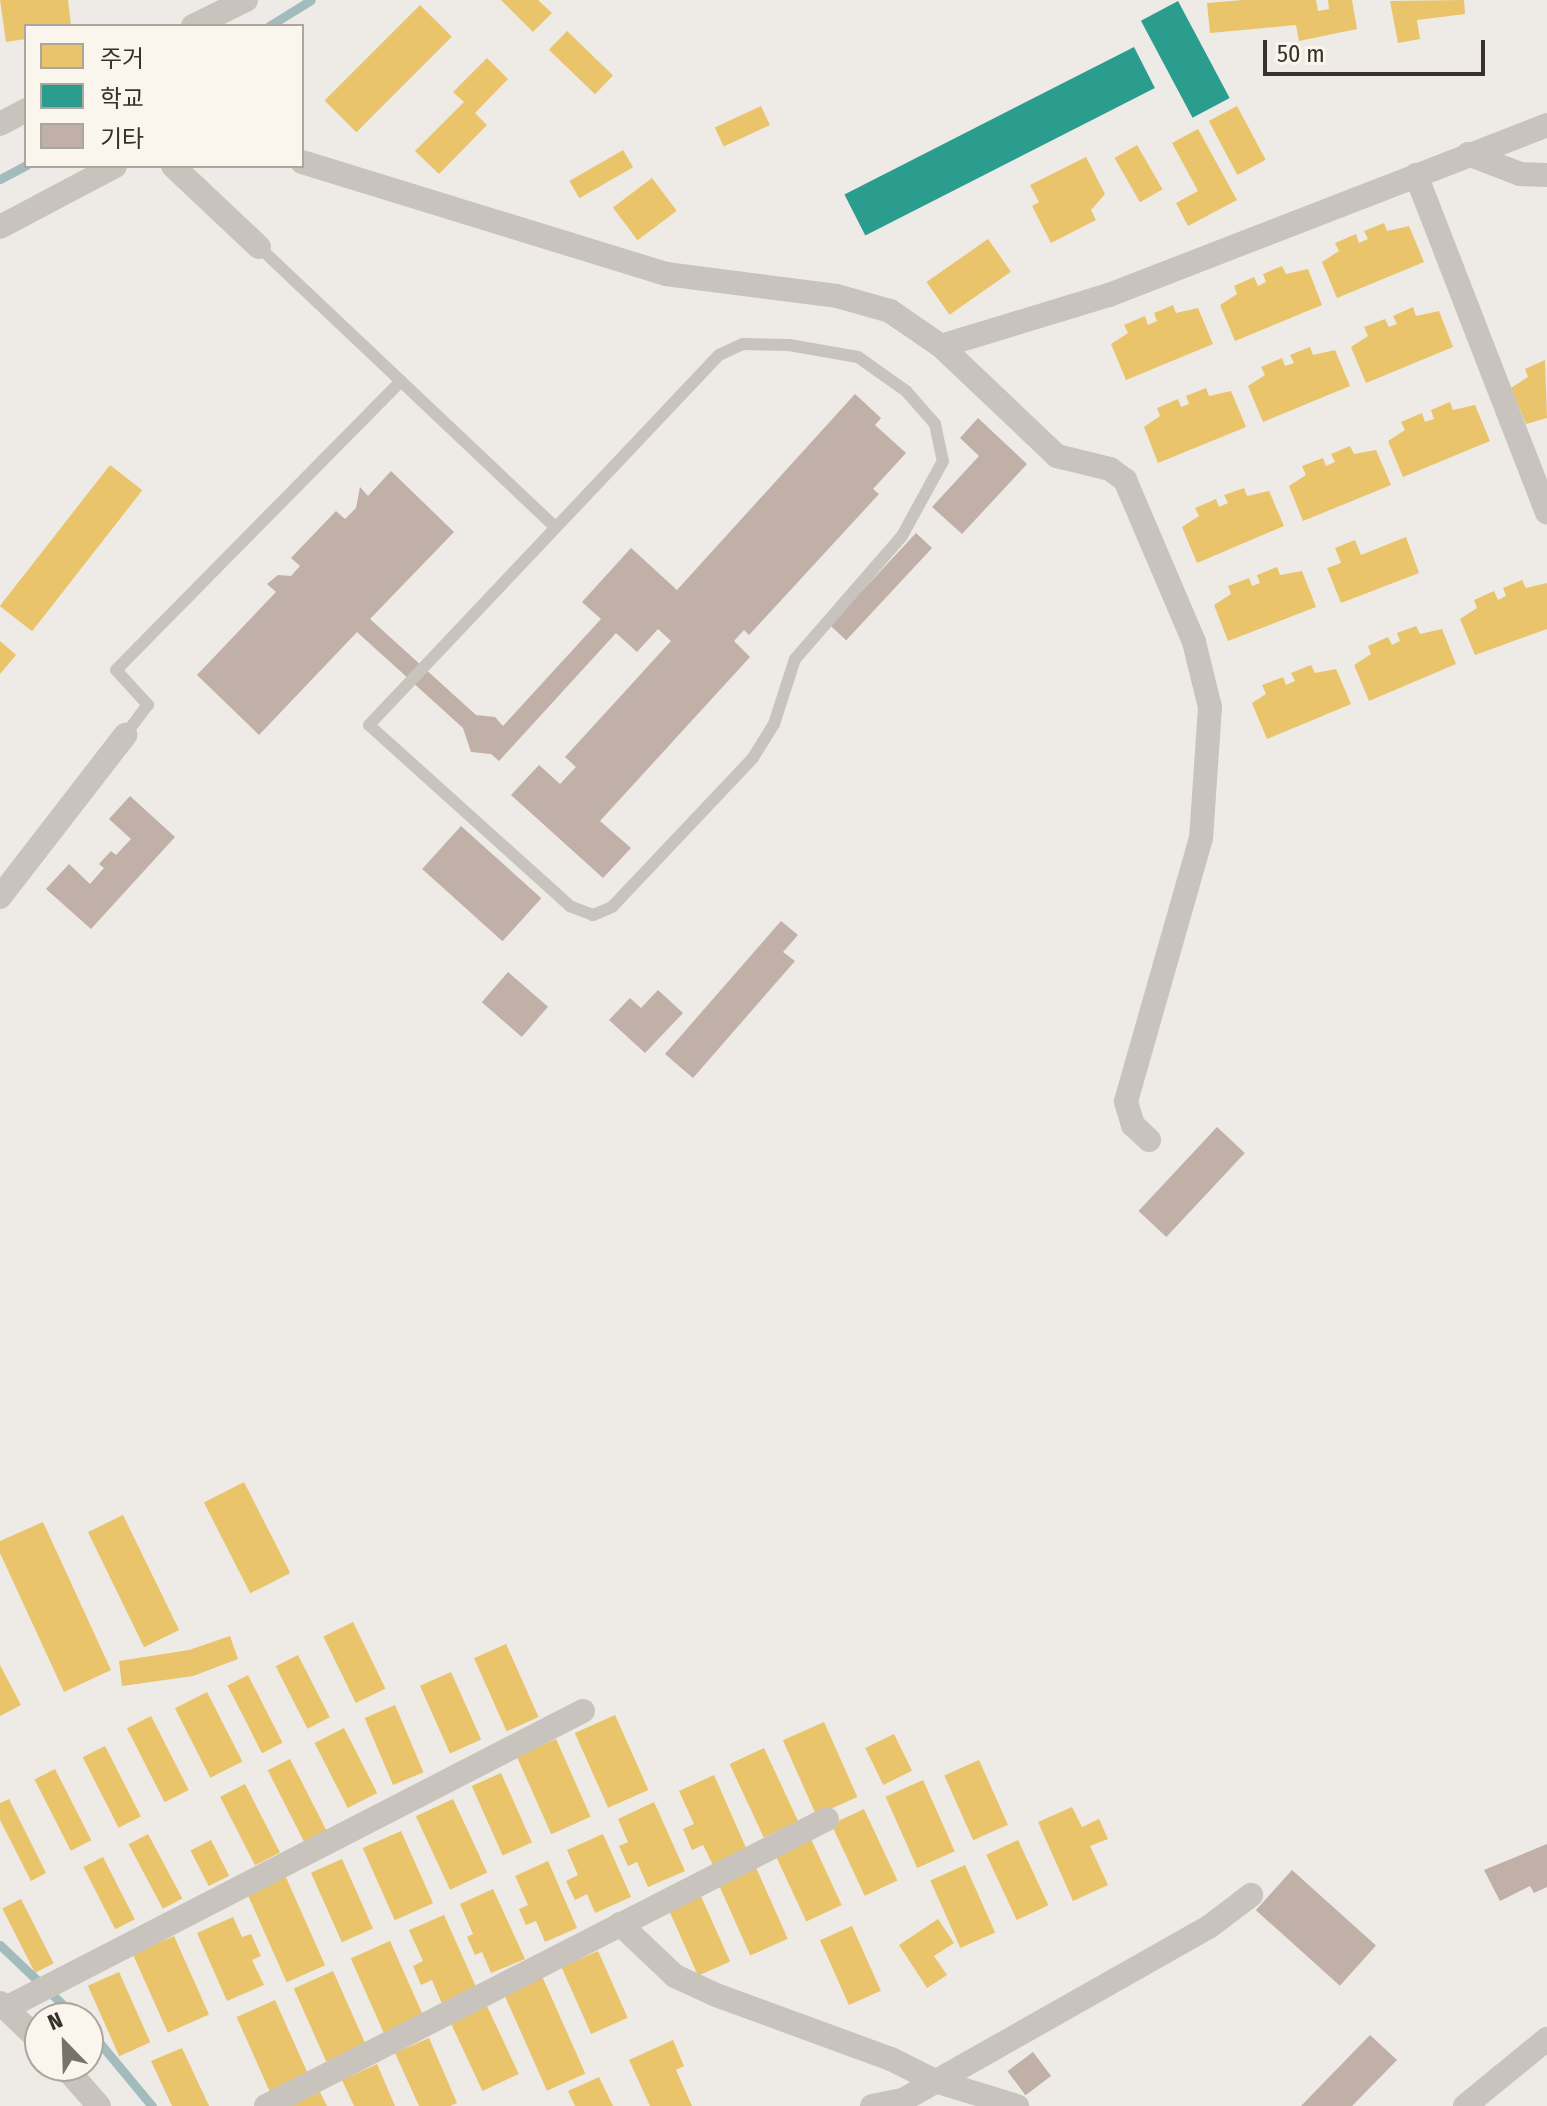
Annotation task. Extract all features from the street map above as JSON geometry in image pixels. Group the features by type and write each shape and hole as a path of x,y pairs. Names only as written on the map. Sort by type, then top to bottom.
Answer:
{"street":[{"path":"197,24 246,0"},
{"path":"941,346 1109,295 1547,125"},
{"path":"1468,154 1520,174 1547,175"},
{"path":"304,163 666,274 864,304 890,311 941,346 1057,456 1110,469 1125,480 1194,642 1210,707 1201,838 1126,1102 1133,1125 1149,1140"},
{"path":"0,227 111,168"},
{"path":"175,168 259,247"},
{"path":"1416,175 1547,513"},
{"path":"0,897 125,735"},
{"path":"24,2025 3,2005 57,1982 583,1711"},
{"path":"266,2106 827,1819"},
{"path":"872,2106 903,2100 1209,1927 1251,1895"},
{"path":"620,1924 675,1976 935,2081 1017,2106"},
{"path":"1465,2106 1547,2039"},
{"path":"78,2082 99,2106"}],"lane":[{"path":"259,247 554,526"},
{"path":"743,344 789,345 858,357 906,391 935,424 943,461 902,536 795,659 774,724 753,758 612,907 593,915 570,906 369,725 554,526 719,355 743,344"},
{"path":"125,735 148,705 116,670 401,381"}],"building: 주거":[{"path":"0,0 68,0 71,24 24,24 24,39 6,42"},
{"path":"501,0 538,0 552,13 533,32"},
{"path":"1316,0 1318,11 1329,9 1328,0 1352,0 1357,29 1299,41 1296,25 1210,33 1207,3"},
{"path":"1464,0 1465,14 1417,20 1420,39 1398,43 1390,1"},
{"path":"420,5 452,37 356,132 325,100"},
{"path":"567,31 613,75 595,94 549,50"},
{"path":"487,58 508,79 475,113 487,125 439,174 415,151 464,102 453,92"},
{"path":"761,106 770,125 724,147 715,128"},
{"path":"1237,106 1266,160 1237,175 1209,121"},
{"path":"1198,129 1237,200 1188,226 1176,203 1198,191 1172,143"},
{"path":"1137,145 1162,189 1140,202 1114,158"},
{"path":"623,150 633,167 579,198 569,181"},
{"path":"1086,157 1105,194 1091,210 1096,220 1051,243 1032,206 1039,202 1030,185"},
{"path":"652,178 677,211 638,240 613,207"},
{"path":"1384,223 1387,231 1409,226 1424,262 1337,298 1322,262 1339,251 1335,243 1356,234 1359,243 1368,239 1364,231"},
{"path":"988,239 1011,272 950,315 927,282"},
{"path":"1282,266 1286,274 1308,269 1322,305 1235,341 1220,305 1237,294 1234,286 1254,277 1258,286 1266,282 1263,274"},
{"path":"1173,305 1176,313 1198,308 1213,344 1126,380 1111,344 1128,333 1124,325 1145,316 1148,325 1157,321 1154,313"},
{"path":"1413,307 1416,316 1439,311 1453,347 1366,383 1351,347 1368,336 1364,327 1385,319 1389,327 1397,324 1393,316"},
{"path":"1310,347 1313,355 1335,350 1350,386 1263,422 1248,386 1265,375 1261,367 1282,358 1285,366 1294,363 1290,355"},
{"path":"1545,360 1547,418 1526,424 1511,388 1528,377 1525,369"},
{"path":"1206,388 1209,396 1231,391 1246,427 1158,463 1144,427 1160,416 1157,408 1178,399 1181,407 1189,404 1186,396"},
{"path":"1450,402 1453,410 1475,405 1490,441 1403,477 1388,441 1405,430 1401,422 1422,413 1425,422 1434,419 1431,410"},
{"path":"1350,446 1354,454 1376,450 1391,485 1303,521 1289,486 1306,475 1302,466 1323,458 1326,466 1335,462 1331,454"},
{"path":"110,465 142,490 32,631 0,606"},
{"path":"1244,488 1247,496 1269,491 1284,526 1197,563 1182,527 1199,516 1195,508 1216,499 1219,507 1228,503 1224,495"},
{"path":"1406,537 1419,573 1341,603 1327,568 1341,563 1335,548 1355,540 1361,555"},
{"path":"1277,567 1280,575 1302,571 1316,607 1228,641 1214,605 1231,594 1228,586 1249,578 1252,586 1260,583 1257,575"},
{"path":"1522,580 1526,588 1547,583 1547,629 1475,655 1460,619 1477,608 1474,600 1494,591 1498,600 1506,596 1503,588"},
{"path":"1416,626 1420,634 1442,629 1456,664 1369,701 1354,665 1371,654 1368,646 1388,637 1392,645 1400,641 1397,633"},
{"path":"0,641 16,655 0,674"},
{"path":"1311,665 1315,673 1336,669 1351,704 1267,739 1252,703 1266,694 1262,685 1283,677 1286,685 1295,681 1291,673"},
{"path":"244,1482 290,1573 250,1593 204,1502"},
{"path":"123,1515 179,1630 144,1647 88,1532"},
{"path":"43,1522 111,1670 64,1692 0,1553 0,1541"},
{"path":"353,1622 385,1689 356,1703 323,1636"},
{"path":"230,1636 238,1659 193,1676 122,1686 119,1661 189,1650"},
{"path":"506,1644 539,1717 507,1731 474,1658"},
{"path":"298,1655 330,1717 308,1729 276,1666"},
{"path":"0,1665 21,1705 0,1716"},
{"path":"451,1672 481,1740 450,1753 420,1686"},
{"path":"248,1675 283,1743 262,1753 228,1685"},
{"path":"207,1692 242,1761 210,1778 175,1708"},
{"path":"395,1705 424,1772 393,1785 365,1718"},
{"path":"615,1715 648,1790 608,1808 575,1733"},
{"path":"151,1716 189,1790 165,1802 127,1728"},
{"path":"824,1722 857,1797 816,1815 783,1740"},
{"path":"344,1728 377,1793 348,1808 315,1743"},
{"path":"894,1734 912,1771 883,1785 865,1748"},
{"path":"556,1739 591,1817 551,1834 517,1756"},
{"path":"105,1746 141,1816 119,1828 83,1757"},
{"path":"764,1748 798,1821 764,1837 730,1764"},
{"path":"290,1759 326,1830 304,1842 268,1770"},
{"path":"979,1760 1008,1825 973,1840 944,1775"},
{"path":"55,1769 91,1840 71,1851 35,1779"},
{"path":"501,1773 532,1842 503,1855 472,1786"},
{"path":"714,1775 747,1850 713,1865 703,1845 692,1850 683,1829 694,1824 679,1791"},
{"path":"923,1780 955,1851 917,1868 886,1797"},
{"path":"245,1784 280,1853 255,1865 220,1797"},
{"path":"9,1799 46,1873 31,1881 0,1820 0,1803"},
{"path":"453,1799 487,1872 450,1890 416,1816"},
{"path":"654,1802 685,1871 648,1887 637,1862 628,1866 619,1846 628,1842 618,1819"},
{"path":"1072,1807 1082,1827 1099,1819 1108,1839 1090,1846 1108,1885 1073,1901 1038,1822"},
{"path":"864,1809 897,1881 865,1896 831,1824"},
{"path":"401,1831 433,1903 395,1920 363,1848"},
{"path":"148,1834 182,1898 163,1909 129,1844"},
{"path":"603,1834 631,1897 595,1913 587,1894 575,1900 566,1881 578,1875 567,1850"},
{"path":"810,1837 842,1905 806,1921 775,1853"},
{"path":"211,1840 229,1876 209,1886 191,1850"},
{"path":"1018,1840 1048,1905 1017,1920 986,1855"},
{"path":"103,1857 135,1919 115,1929 83,1867"},
{"path":"342,1859 373,1928 342,1942 311,1873"},
{"path":"548,1861 577,1928 545,1942 536,1921 526,1925 519,1909 528,1905 515,1876"},
{"path":"754,1863 788,1939 750,1956 717,1880"},
{"path":"965,1865 995,1933 960,1948 930,1880"},
{"path":"284,1873 325,1965 287,1982 246,1890"},
{"path":"493,1889 525,1959 491,1973 482,1952 475,1955 467,1937 473,1934 460,1904"},
{"path":"700,1894 730,1962 698,1976 668,1908"},
{"path":"21,1899 54,1963 35,1973 2,1909"},
{"path":"444,1915 477,1989 442,2004 432,1980 421,1985 413,1966 423,1961 409,1930"},
{"path":"233,1917 242,1937 251,1934 261,1956 252,1960 264,1985 227,2001 197,1933"},
{"path":"938,1919 954,1943 934,1956 947,1975 927,1988 899,1945"},
{"path":"852,1926 881,1991 849,2005 820,1940"},
{"path":"174,1936 209,2015 168,2033 133,1954"},
{"path":"390,1941 425,2019 385,2036 351,1958"},
{"path":"598,1951 628,2018 591,2034 561,1967"},
{"path":"333,1971 366,2044 326,2062 294,1988"},
{"path":"119,1972 150,2042 119,2056 104,2022 104,2002 95,2002 88,1986"},
{"path":"541,1974 585,2074 547,2091 503,1991"},
{"path":"275,2000 309,2076 270,2093 237,2017"},
{"path":"487,2006 519,2074 482,2091 451,2023"},
{"path":"429,2038 457,2103 450,2106 419,2106 395,2053"},
{"path":"673,2040 684,2066 676,2070 692,2106 650,2106 629,2060"},
{"path":"182,2048 209,2106 172,2106 151,2061"},
{"path":"377,2064 395,2106 354,2106 342,2080"},
{"path":"599,2077 613,2106 575,2106 568,2091"},
{"path":"320,2092 327,2106 288,2106"}],"building: 학교":[{"path":"1178,1 1230,98 1193,118 1141,21"},
{"path":"1134,47 1155,88 865,236 844,195"}],"building: 기타":[{"path":"855,394 881,418 875,425 906,453 873,489 879,494 749,635 744,630 734,641 750,657 600,821 631,848 603,878 511,795 539,765 560,784 576,767 565,757 671,641 658,629 637,652 616,633 499,761 491,754 471,752 463,728 357,632 259,735 197,675 276,592 267,584 278,575 291,576 300,566 291,558 336,511 345,519 356,508 360,487 368,496 391,471 454,532 370,619 476,715 495,717 503,726 601,619 582,602 631,548 677,590"},
{"path":"978,418 1027,464 962,534 932,507 979,456 960,438"},
{"path":"916,533 932,548 846,640 830,625"},
{"path":"130,796 175,837 91,929 46,889 69,864 90,884 104,868 99,864 111,851 116,855 131,839 109,819"},
{"path":"461,826 541,898 502,941 422,869"},
{"path":"781,921 798,935 783,952 795,961 693,1078 665,1054"},
{"path":"508,972 548,1007 522,1037 482,1002"},
{"path":"658,990 683,1013 645,1053 609,1020 630,998 641,1008"},
{"path":"1217,1127 1245,1153 1166,1237 1139,1211"},
{"path":"1547,1844 1547,1887 1534,1893 1530,1886 1500,1901 1484,1870"},
{"path":"1292,1870 1376,1946 1340,1986 1256,1910"},
{"path":"1370,2035 1397,2060 1352,2106 1301,2106"},
{"path":"1033,2052 1051,2076 1025,2095 1007,2071"}],"waterway":[{"path":"272,24 311,0"},
{"path":"0,179 24,166"},
{"path":"0,1945 60,2002"},
{"path":"104,2048 152,2106"}]}
